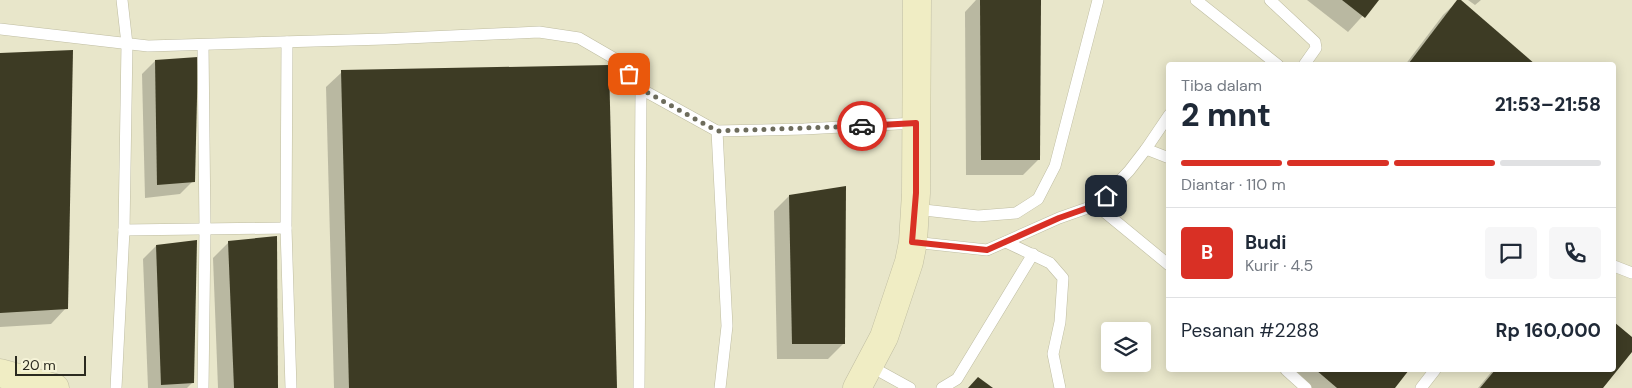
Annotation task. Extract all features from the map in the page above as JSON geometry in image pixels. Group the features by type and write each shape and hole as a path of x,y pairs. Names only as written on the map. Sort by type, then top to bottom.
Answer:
{"street":[{"path":"863,377 884,337 903,281 912,242 915,209 917,0"},
{"path":"0,373 54,388"}],"lane":[{"path":"116,388 124,230 127,44 122,0"},
{"path":"915,209 978,216 1016,213 1038,199 1055,166 1098,0"},
{"path":"1196,0 1274,62"},
{"path":"1270,0 1315,42 1316,48 1307,62"},
{"path":"0,29 148,46 538,32 579,38 617,60 641,89 717,131 916,123"},
{"path":"287,42 286,228 291,388"},
{"path":"203,45 205,229 203,388"},
{"path":"639,388 641,89"},
{"path":"912,242 987,250 1059,218 1096,205 1130,171 1166,119"},
{"path":"717,131 727,326 720,388"},
{"path":"1146,149 1166,157"},
{"path":"1096,205 1166,263"},
{"path":"124,230 286,228"},
{"path":"1006,242 1050,263 1062,278 1060,322 1053,354 1060,388"},
{"path":"942,388 957,379 1033,254"},
{"path":"1616,267 1632,273"},
{"path":"1288,372 1306,388"},
{"path":"1421,388 1433,372"},
{"path":"863,377 910,388"}],"building":[{"path":"980,0 1041,0 1040,160 981,160"},
{"path":"1342,0 1379,0 1365,18"},
{"path":"1457,0 1461,0 1533,62 1410,62"},
{"path":"73,50 68,309 0,313 0,53"},
{"path":"198,57 195,182 157,185 155,60"},
{"path":"609,65 617,388 349,388 341,70"},
{"path":"846,186 845,344 792,344 789,195"},
{"path":"277,236 278,388 234,388 228,241"},
{"path":"197,240 194,383 161,385 156,245"},
{"path":"1616,324 1632,337 1632,352 1616,372"},
{"path":"1318,372 1407,372 1395,388 1337,388"},
{"path":"1493,372 1616,372 1603,388 1480,388"},
{"path":"978,377 993,388 968,388"}],"way so far":[{"path":"629,74 641,89 717,131 862,126"}],"route":[{"path":"862,126 916,123 916,193 912,242 987,250 1059,218 1096,205 1106,196"}]}
